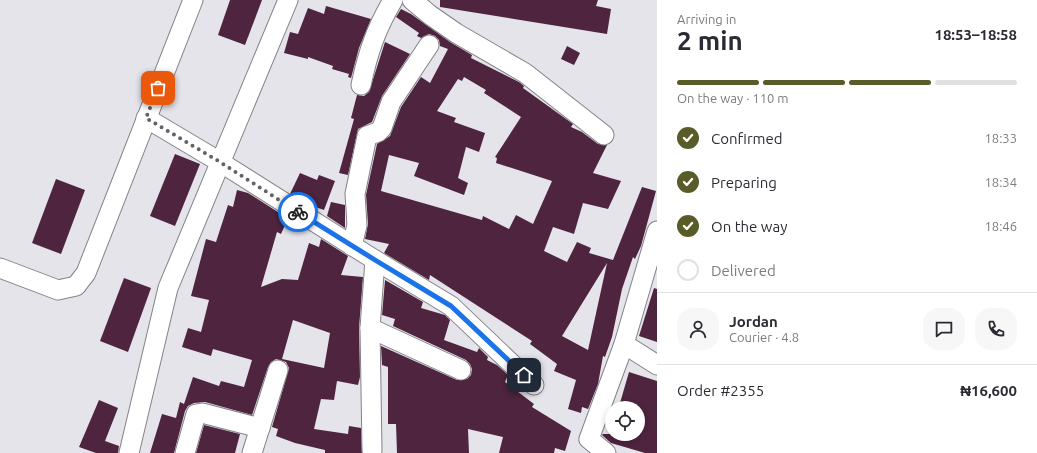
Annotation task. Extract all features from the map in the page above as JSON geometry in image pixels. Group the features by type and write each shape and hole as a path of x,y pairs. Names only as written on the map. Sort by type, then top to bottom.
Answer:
{"street":[{"path":"0,268 58,290 76,286 86,273 193,0"},
{"path":"129,453 168,288 288,0"},
{"path":"361,85 369,49 393,0"},
{"path":"412,0 430,15 456,32 525,73 604,135"},
{"path":"352,246 357,226 355,194 367,136 378,132 382,128 391,102 429,45"},
{"path":"146,118 220,162 352,246 451,306 534,385"},
{"path":"606,453 589,439 624,344 657,231"},
{"path":"372,450 370,328 375,260"},
{"path":"370,328 461,370"},
{"path":"624,344 657,364"},
{"path":"252,453 278,370"},
{"path":"185,453 196,414 202,413 260,428"}],"building":[{"path":"230,0 262,0 245,45 218,35"},
{"path":"440,0 598,0 596,6 611,9 607,34 440,7"},
{"path":"326,6 371,19 359,48 351,78 348,77 349,74 332,69 333,66 308,57 308,59 284,53 290,32 298,34 308,8 324,14"},
{"path":"401,9 411,14 450,42 472,55 471,58 519,82 524,86 523,88 573,124 571,127 582,132 598,144 607,145 593,173 621,181 608,209 583,203 574,234 553,227 544,251 567,262 577,242 591,248 589,253 613,260 642,187 656,191 641,246 635,259 633,257 622,289 612,337 605,357 603,356 598,384 588,409 582,407 581,413 568,409 576,380 554,371 557,364 530,344 532,341 430,275 429,280 384,253 389,244 365,239 368,224 366,195 377,144 390,136 401,107 421,77 430,83 448,49 440,46 439,40 435,36 429,34 421,38 417,36 419,33 396,17","holes":["464,77 486,90 484,93 521,117 495,157 497,158 496,163 552,181 533,224 516,215 509,229 483,216 482,220 381,191 389,155 419,163 414,176 464,195 468,183 458,178 466,147 479,152 485,133 454,122 456,118 437,111 458,79 462,81","607,263 588,350 562,336"]},
{"path":"385,42 410,54 382,96 372,122 358,129 348,175 339,173 354,119 351,118 357,95 364,96 369,92"},
{"path":"567,46 580,53 574,65 561,59"},
{"path":"175,154 200,164 175,226 150,216"},
{"path":"300,173 317,180 319,175 335,181 324,210 307,204 290,194"},
{"path":"56,179 85,190 61,254 32,243"},
{"path":"237,190 248,193 292,221 290,225 286,223 281,234 277,232 261,287 282,279 298,280 309,243 319,247 321,239 348,256 341,275 363,277 359,328 360,377 358,385 337,381 334,400 321,399 314,429 348,434 349,426 361,428 362,453 325,453 325,450 295,443 276,436 278,429 272,427 289,368 286,362 276,359 271,362 268,367 252,415 205,402 194,403 188,406 185,411 174,453 150,453 162,414 176,418 180,402 184,404 193,377 219,386 221,381 244,387 252,360 213,349 211,356 182,347 188,328 201,332 209,300 191,296 206,239 216,242 228,205 233,207","holes":["293,320 330,333 324,368 282,359"]},
{"path":"331,202 345,205 345,228 327,216"},
{"path":"124,278 151,288 128,352 100,341"},
{"path":"385,280 423,302 421,308 445,315 450,320 444,340 477,352 479,348 488,357 487,360 497,365 508,375 505,382 534,404 532,407 571,431 565,451 555,448 554,453 499,453 503,437 468,429 469,453 397,453 396,424 388,424 388,367 382,365 381,346 457,380 467,379 471,375 472,369 466,360 393,326 395,319 382,315"},
{"path":"654,288 657,289 657,342 639,336"},
{"path":"629,372 657,381 657,453 645,453 609,441 645,441 645,401 621,401"},
{"path":"99,400 118,408 105,441 119,446 118,453 96,453 79,447"},
{"path":"204,425 240,434 235,453 196,453"}],"way so far":[{"path":"158,88 146,118 220,162 298,212"}],"route":[{"path":"298,212 451,306 524,375"}]}
